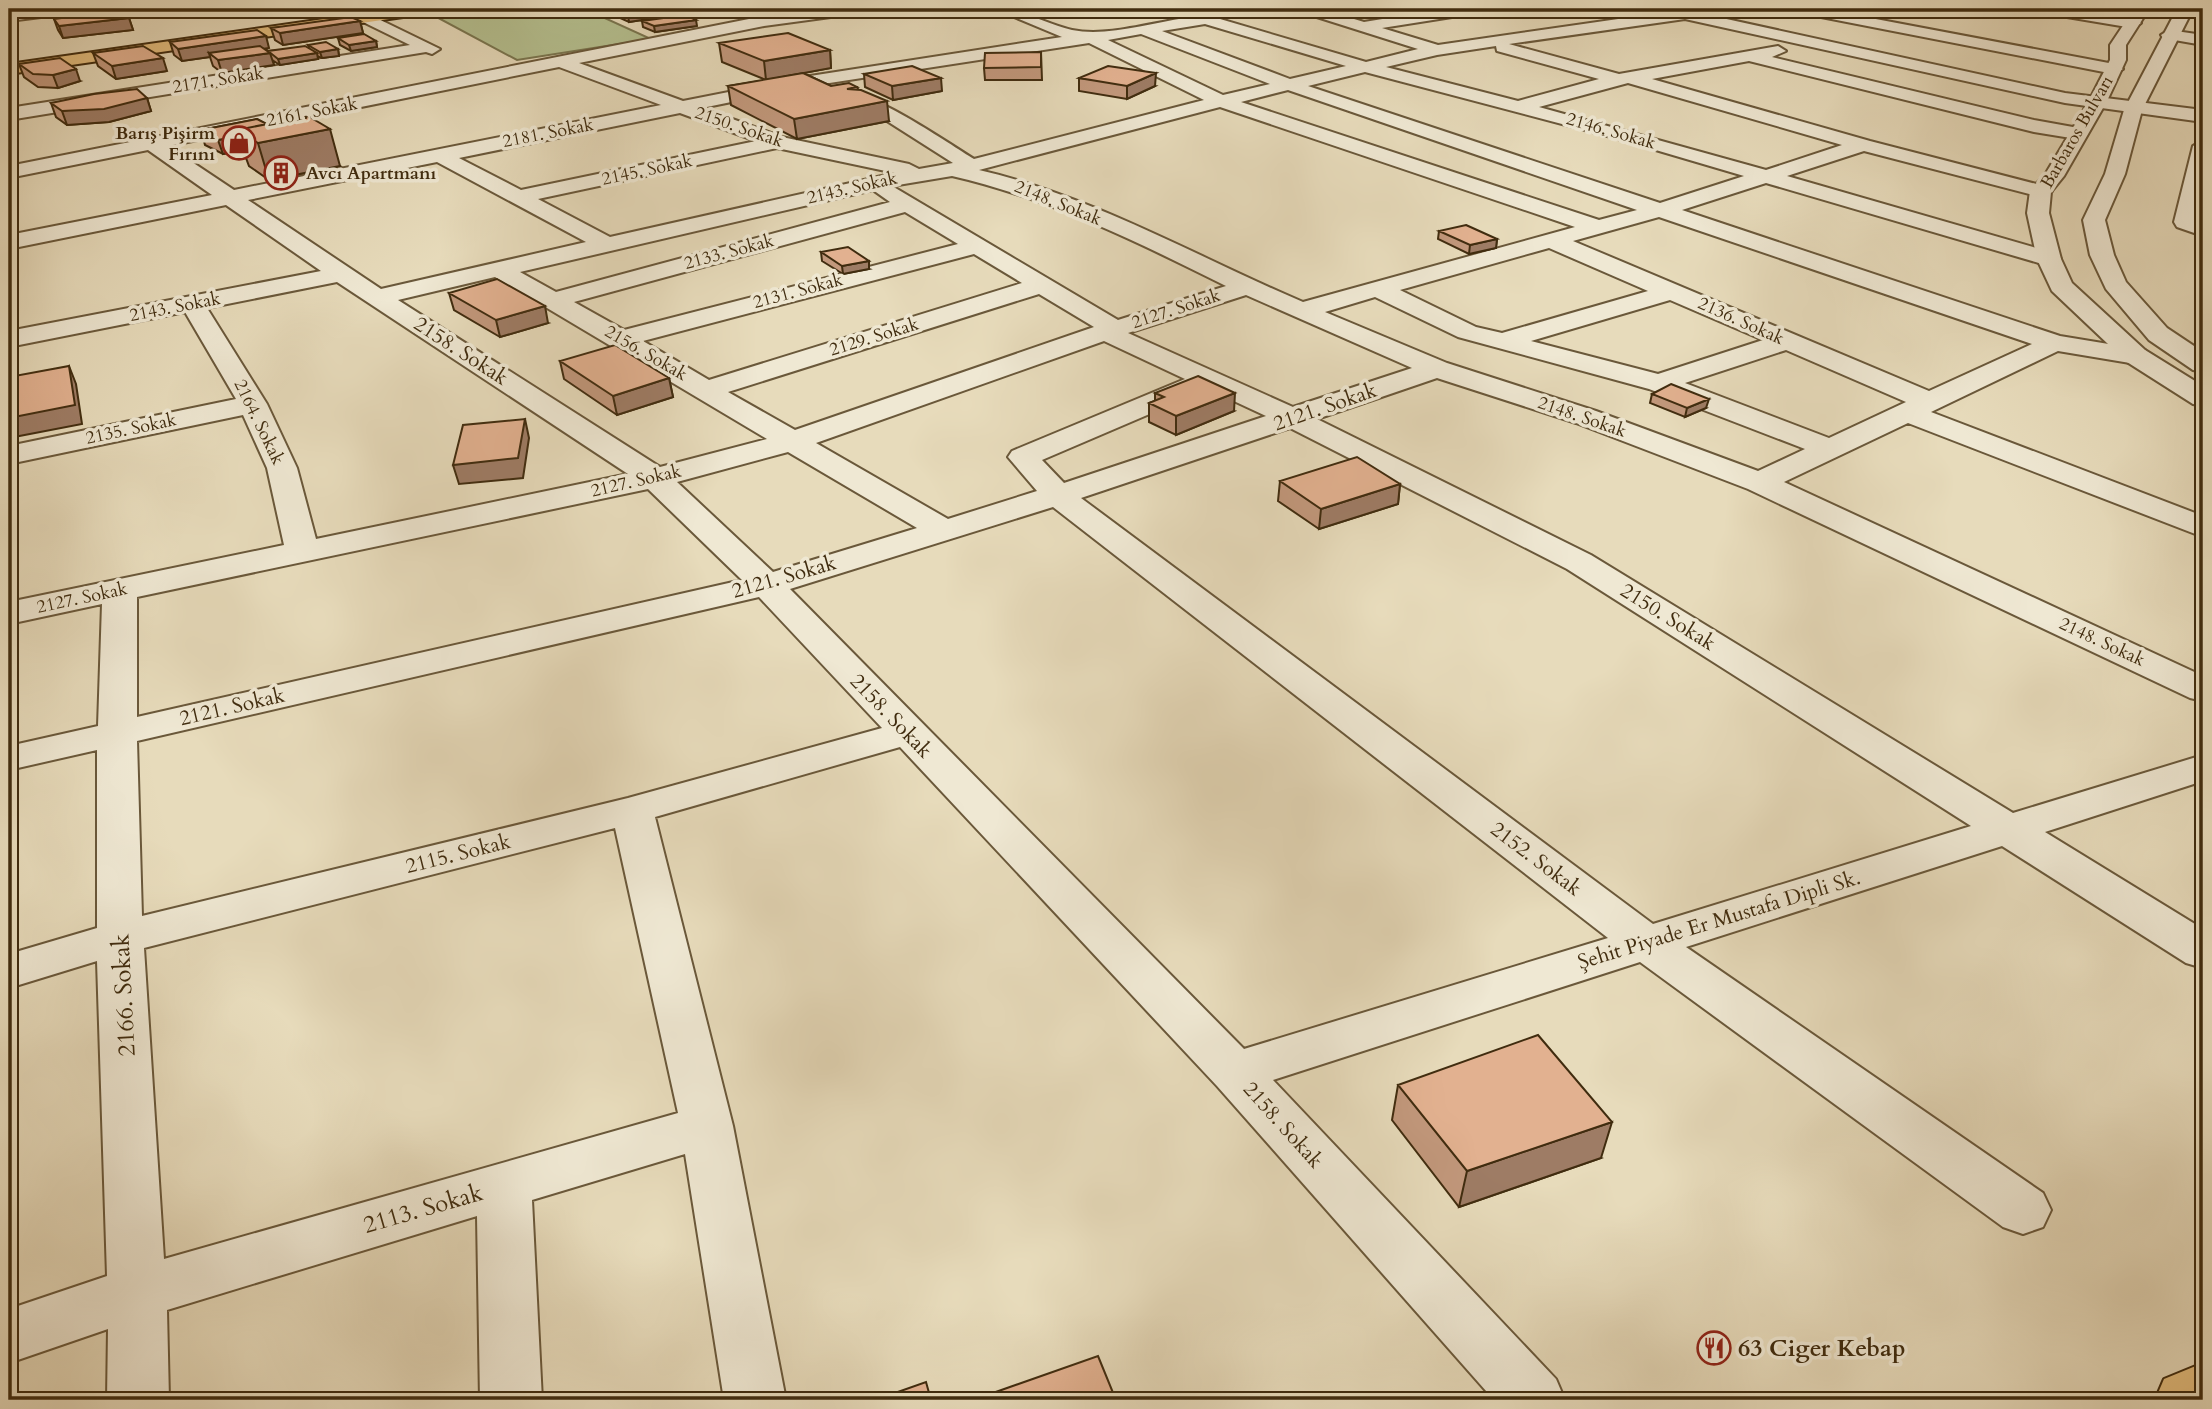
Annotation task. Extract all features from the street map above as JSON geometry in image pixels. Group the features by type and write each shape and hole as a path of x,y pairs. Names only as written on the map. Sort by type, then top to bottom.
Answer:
{"main road":[{"path":"9,54 335,9"},
{"path":"9,67 401,9"},
{"path":"9,59 365,13 424,9"},
{"path":"9,67 365,13"},
{"path":"2186,1400 2203,1392"}],"street":[{"path":"9,16 65,9"},
{"name":"2161. Sokak","path":"9,173 739,26 853,9"},
{"path":"1002,9 1068,34 1090,37 1222,101 1597,227"},
{"name":"2146. Sokak","path":"1172,9 1366,67 1523,106 2049,259"},
{"path":"1306,9 1437,50"},
{"path":"1365,26 1471,9"},
{"path":"1660,9 2065,98 2136,105 2203,116"},
{"path":"2049,9 2137,16"},
{"name":"Barbaros Bulvarı","path":"2185,9 2169,35 2136,105 2115,174 2094,220 2102,255 2115,284 2158,334 2203,364"},
{"path":"1821,11 2114,69"},
{"path":"365,13 428,47 491,76"},
{"name":"2143. Sokak","path":"379,297 923,172 961,168 1222,101 1437,50 1491,45 1686,15"},
{"path":"1701,34 1782,16"},
{"name":"Barbaros Bulvarı","path":"2137,16 2112,44 2118,60 2098,101 2054,176 2041,191 2038,213 2049,259 2061,286 2136,356 2203,398"},
{"path":"709,18 783,38"},
{"name":"2181. Sokak","path":"9,242 810,81 1203,20"},
{"path":"1142,29 1289,85 2055,343 2136,356"},
{"path":"2169,35 2203,40"},
{"path":"1523,106 1625,79 1815,44"},
{"path":"1491,45 2041,191"},
{"name":"2171. Sokak","path":"9,114 428,47"},
{"path":"1552,61 1592,54"},
{"path":"830,57 866,71"},
{"path":"1752,57 2034,126 2077,134"},
{"name":"2150. Sokak","path":"561,62 777,142 923,172"},
{"path":"810,81 894,117 961,168"},
{"name":"2145. Sokak","path":"518,197 777,142"},
{"name":"2158. Sokak","path":"152,144 225,197 655,478 767,584 1235,1072 1534,1400"},
{"path":"1303,310 1552,241 1863,145"},
{"path":"438,154 606,244"},
{"path":"2202,156 2185,222 2203,229"},
{"name":"2148. Sokak","path":"961,168 1013,184 1164,246 1247,286 1437,369 1586,417 1759,481 2203,690"},
{"name":"2150. Sokak","path":"874,183 905,205 1041,285 1110,330 1293,418 1579,562 2203,951"},
{"name":"2133. Sokak","path":"553,300 905,205"},
{"name":"2136. Sokak","path":"1552,241 1787,341 1919,408 2203,527"},
{"name":"2131. Sokak","path":"621,339 975,247"},
{"name":"2156. Sokak","path":"498,270 708,389 790,442 942,529"},
{"name":"2143. Sokak","path":"9,339 341,274"},
{"name":"2129. Sokak","path":"708,389 1041,285"},
{"name":"2127. Sokak","path":"9,613 655,478 790,442 1110,330 1247,286"},
{"path":"1379,290 1467,332 1659,383 1831,449"},
{"path":"1503,341 1674,291"},
{"name":"2164. Sokak","path":"192,303 253,404 282,468 302,550"},
{"path":"1659,383 1787,341"},
{"path":"1759,481 2055,343"},
{"name":"2121. Sokak","path":"9,758 767,584 1058,495 1437,369"},
{"name":"2152. Sokak","path":"1209,379 1023,457 1058,495 1646,943 2023,1210"},
{"name":"2135. Sokak","path":"9,455 253,404"},
{"name":"2166. Sokak","path":"120,590 117,733 120,938 139,1292 138,1400"},
{"name":"2115. Sokak","path":"9,971 120,938 632,810 907,733"},
{"name":"Şehit Piyade Er Mustafa Dipli Sk.","path":"1235,1072 2203,768"},
{"path":"632,810 707,1126 755,1400"},
{"name":"2113. Sokak","path":"9,1336 139,1292 707,1126"},
{"path":"504,1185 511,1400"}],"green space":[{"path":"456,9 585,9 651,39 517,60 429,13"}],"building":[{"path":"673,9 628,16 617,11"},
{"path":"123,10 129,18 59,26 54,19"},
{"path":"685,15 696,20 654,26 642,21"},
{"path":"351,17 360,21 280,33 271,28"},
{"path":"257,30 266,36 178,49 170,42"},
{"path":"788,33 830,50 764,61 719,43"},
{"path":"364,34 376,41 349,45 338,38"},
{"path":"326,42 338,49 320,52 308,45"},
{"path":"143,46 163,58 112,66 93,53"},
{"path":"260,46 270,53 218,60 209,53"},
{"path":"305,46 317,53 278,59 268,51"},
{"path":"1041,52 1041,67 984,68 985,53"},
{"path":"60,58 76,69 53,75 33,74 19,64"},
{"path":"912,66 941,78 892,86 864,74"},
{"path":"1108,66 1156,73 1127,86 1079,78"},
{"path":"803,73 831,86 849,83 857,87 847,89 861,90 887,101 794,119 728,86"},
{"path":"137,89 147,98 104,109 62,111 51,103 94,94"},
{"path":"308,116 330,129 258,143 237,130"},
{"path":"257,119 267,124 237,130 239,136 218,140 201,130"},
{"path":"1466,225 1497,239 1470,245 1439,231"},
{"path":"848,247 869,261 842,266 821,252"},
{"path":"497,279 545,306 496,320 449,293"},
{"path":"615,345 669,378 613,396 560,361"},
{"path":"69,366 75,405 9,418 9,377"},
{"path":"1198,376 1235,393 1176,416 1149,403 1164,397 1155,393"},
{"path":"1671,384 1709,399 1687,408 1652,394"},
{"path":"525,419 518,458 453,465 463,425"},
{"path":"1357,457 1400,484 1321,509 1280,481"},
{"path":"1538,1035 1612,1122 1467,1171 1398,1085"},
{"path":"1098,1356 1116,1400 973,1400"},
{"path":"926,1382 931,1400 875,1400"}],"place":[{"name":"Barış Pişirm Fırını","path":"239,143"},
{"name":"Avcı Apartmanı","path":"281,173"},
{"name":"63 Ciger Kebap","path":"1714,1348"}]}
